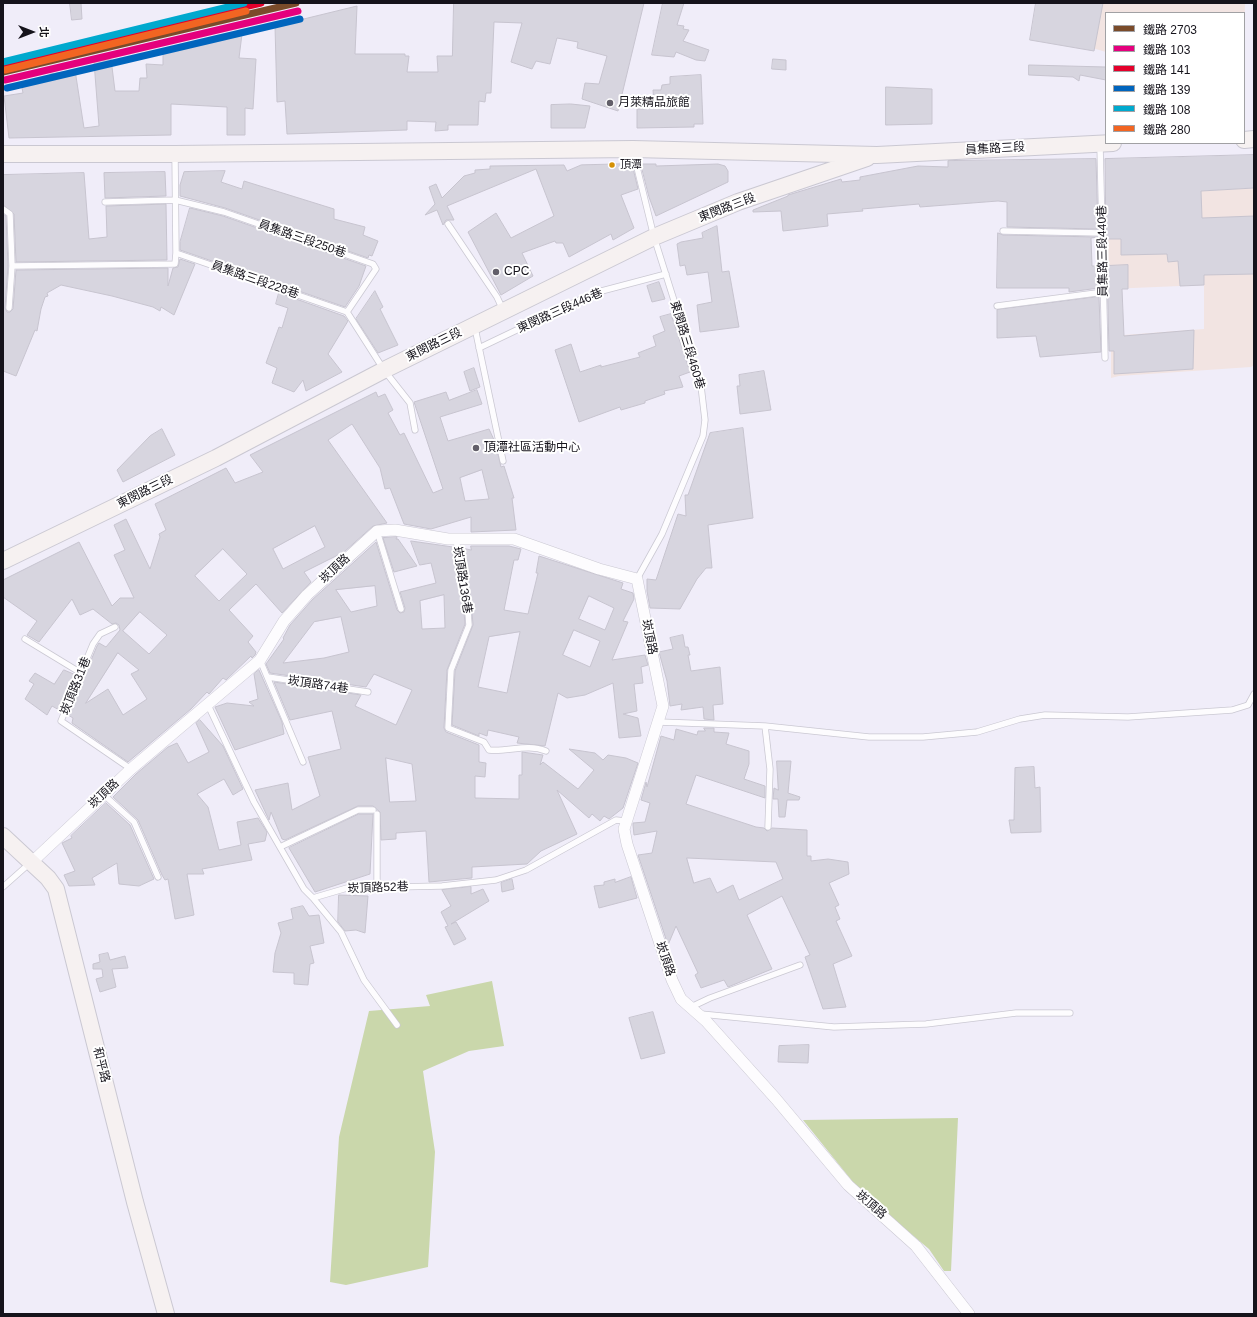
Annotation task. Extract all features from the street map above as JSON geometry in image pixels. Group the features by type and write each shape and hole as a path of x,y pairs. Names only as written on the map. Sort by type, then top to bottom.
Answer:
{"street":[{"name":"員集路三段","path":"876,155 1105,143"},
{"path":"3,154 175,154 633,149 876,155"},
{"name":"東閔路三段","path":"3,561 216,458 384,370 654,238 738,202 876,155"},
{"path":"377,531 395,530 456,539 514,539 599,569 637,579"},
{"name":"崁頂路","path":"32,862 131,769 260,660 284,621 307,595 377,531"},
{"name":"崁頂路","path":"637,579 662,706 659,722 624,829 627,844 672,980 681,999 695,1011 776,1099 848,1185 916,1246 969,1314"},
{"name":"和平路","path":"3,836 32,862 48,878 56,889 135,1202 166,1314"}],"lane":[{"name":"員集路三段440巷","path":"1105,358 1102,233 1106,144"},
{"name":"東閔路三段460巷","path":"633,149 654,238 701,386 705,420 703,436 665,527 637,579"},
{"path":"12,266 175,264 175,154"},
{"name":"員集路三段250巷","path":"105,202 175,200 224,212 373,264 376,269 347,312"},
{"path":"3,209 10,214 12,266 9,308"},
{"path":"448,224 497,297 504,311"},
{"path":"1003,231 1102,233"},
{"name":"員集路三段228巷","path":"176,253 347,312"},
{"name":"東閔路三段446巷","path":"479,348 594,293 666,274"},
{"path":"997,306 1104,292"},
{"path":"347,312 384,370 410,403 415,430"},
{"path":"474,326 503,461"},
{"path":"377,531 401,609"},
{"name":"崁頂路136巷","path":"456,539 467,600 469,626 451,670 448,728 484,742 489,750 501,751 536,747 546,752"},
{"name":"崁頂路31巷","path":"115,627 100,634 93,644 61,721 131,769"},
{"path":"25,639 81,673"},
{"name":"崁頂路74巷","path":"260,660 304,762"},
{"name":"崁頂路74巷","path":"268,677 368,692"},
{"path":"659,722 765,726 869,737 922,737 977,732 1020,719 1045,715 1128,717 1232,710 1248,705 1254,694"},
{"path":"208,705 254,802 304,889 340,932 364,980 397,1025"},
{"path":"765,726 770,769 768,827"},
{"path":"104,795 134,822 158,877"},
{"path":"280,847 358,810 375,812 377,888"},
{"name":"崁頂路52巷","path":"313,898 347,888 442,886 496,880 526,870 616,820 626,822"},
{"path":"3,887 32,862"},
{"path":"695,1011 710,998 800,965"},
{"path":"695,1011 834,1027 926,1024 1016,1013 1070,1013"}],"shaded area":[{"path":"1097,3 1245,3 1245,12 1105,12 1105,52 1089,47"},
{"path":"1254,188 1254,365 1251,367 1119,376 1111,378 1111,336 1204,329 1204,285 1109,289 1106,239 1201,191"}],"green space":[{"path":"492,981 504,1046 469,1051 423,1071 435,1152 428,1267 346,1285 330,1282 339,1137 369,1011 430,1006 426,995"},
{"path":"958,1118 951,1271 944,1271 929,1249 861,1192 803,1120"}],"building":[{"path":"70,3 81,3 82,19 72,20"},
{"path":"454,3 644,3 618,111 582,99 585,83 599,84 607,56 577,48 578,42 557,38 550,64 536,61 532,69 511,62 522,23 494,22 491,93 486,93 485,102 479,101 478,125 448,125 448,130 435,131 436,122 407,121 407,130 287,134 285,101 277,102 275,26 357,6 355,54 405,54 405,56 409,56 407,72 438,72 437,56 452,56"},
{"path":"663,3 684,3 677,25 684,26 683,29 689,30 683,41 709,50 705,61 696,60 676,52 674,57 652,55"},
{"path":"1036,3 1103,3 1094,51 1030,40"},
{"path":"242,34 239,58 256,59 253,109 245,108 245,135 227,135 227,107 171,104 171,135 9,138 4,96 23,93 21,83 50,77 50,74 75,70 84,128 99,126 94,62 111,59 115,91 139,91 140,78 147,78 146,64 163,65 163,51 196,42"},
{"path":"773,59 786,60 786,70 772,69"},
{"path":"1029,65 1105,67 1105,80 1080,75 1079,81 1073,77 1029,75"},
{"path":"701,75 703,124 694,124 694,127 637,128 637,109 644,109 645,105 654,104 653,90 661,90 662,85 670,84 670,77"},
{"path":"886,87 932,89 932,124 886,125"},
{"path":"571,104 590,106 585,128 551,128 551,105"},
{"path":"1254,155 1254,188 1201,191 1202,218 1254,216 1254,274 1204,275 1204,285 1180,286 1178,261 1168,262 1167,254 1121,255 1121,239 1106,239 1105,159"},
{"path":"1096,159 1098,229 1007,227 1007,202 998,201 920,207 919,204 862,209 863,211 827,214 828,226 783,231 781,211 753,212 753,210 788,195 841,179 842,182 860,180 860,177 918,166 948,167 948,161"},
{"path":"632,164 638,189 621,195 634,228 613,240 611,234 569,257 563,243 556,243 555,241 522,253 533,276 501,295 468,232 496,213 511,238 554,216 536,169 447,206 454,220 446,220 443,225 437,210 425,215 435,204 429,187 436,184 442,198 464,176 475,173 475,170 490,169 490,166 564,165 567,171 581,165"},
{"path":"641,164 656,164 656,166 718,164 725,166 728,171 728,182 656,216 649,197"},
{"path":"225,171 221,182 242,189 244,181 334,209 334,219 365,227 363,235 378,241 372,256 369,255 368,258 225,208 180,196 180,185 184,172"},
{"path":"165,172 166,196 105,198 104,173"},
{"path":"84,173 89,239 107,237 106,206 166,204 167,260 16,262 14,214 3,205 3,175"},
{"path":"190,208 223,216 366,266 359,286 345,307 180,250 180,242"},
{"path":"3,214 6,216 8,266 5,308 7,312 10,312 13,309 16,270 168,268 168,286 173,268 178,267 180,259 195,264 174,315 161,307 160,311 153,307 112,296 61,285 47,293 48,296 45,297 37,331 35,330 16,376 3,371"},
{"path":"717,226 722,272 729,271 739,327 700,332 697,305 712,302 708,272 687,275 685,265 680,266 677,244 703,238 702,233"},
{"path":"998,233 1003,235 1098,237 1091,238 1092,266 1099,266 1099,288 1069,292 1069,288 997,288"},
{"path":"1128,265 1128,289 1122,289 1124,336 1194,330 1193,369 1114,374 1114,351 1109,351 1107,266"},
{"path":"659,282 665,299 652,302 647,286"},
{"path":"375,291 383,307 380,309 398,345 378,353 356,319"},
{"path":"279,293 344,316 348,321 328,354 342,372 306,391 303,380 294,392 272,383 277,368 266,363 279,327 282,328 288,308 276,304"},
{"path":"1099,297 1101,352 1040,357 1036,336 997,338 997,310"},
{"path":"671,314 690,372 679,376 683,387 664,391 665,394 645,401 645,403 621,410 620,407 579,422 555,350 571,344 580,372 601,365 601,367 640,357 638,353 656,346 653,336 665,331 660,317"},
{"path":"474,368 480,387 470,391 464,372"},
{"path":"764,371 771,410 740,414 737,386 740,386 739,375"},
{"path":"477,390 482,404 440,417 448,441 489,429 495,442 501,467 504,466 514,498 512,498 516,530 471,532 471,517 431,529 404,524 390,488 385,489 380,468 352,424 328,440 387,523 373,526 344,552 304,572 311,582 282,613 256,584 229,610 253,636 248,642 256,652 255,655 252,658 251,656 226,680 223,678 209,694 207,692 191,709 128,762 72,723 73,718 68,715 97,646 99,643 106,647 120,630 119,625 116,623 112,624 93,609 80,615 72,599 39,642 27,635 37,621 3,597 3,580 79,542 112,606 120,598 134,598 114,555 125,550 114,525 126,519 150,569 160,537 159,534 166,530 155,504 226,468 235,483 263,472 250,455 376,392 378,397 385,394 393,410 388,413 400,435 404,433 433,493 443,489 414,402 446,392 449,400","holes":["482,470 489,499 465,501 460,478","315,526 325,547 283,569 273,549","223,549 247,574 219,601 195,576","140,612 167,635 149,654 123,631","118,653 139,670 131,674 147,699 123,715 108,689 86,703"]},
{"path":"743,428 753,518 708,525 712,568 706,568 697,579 680,609 650,608 647,591 647,579 656,580 678,514 686,516 685,495 688,495 710,433"},
{"path":"162,429 175,455 123,482 117,470 150,436"},
{"path":"397,537 396,539 398,539 417,566 394,572 383,538"},
{"path":"411,541 453,547 463,601 465,624 447,670 444,728 446,732 479,745 479,762 486,763 485,777 475,776 475,798 519,799 519,775 522,775 522,752 543,755 540,765 543,762 578,789 594,770 569,749 595,753 603,760 608,755 626,758 638,763 623,808 609,819 604,816 600,821 592,814 589,818 557,790 577,834 541,851 527,864 472,867 472,878 429,882 426,831 396,833 396,839 381,840 380,812 373,806 358,806 285,840 282,839 271,812 269,820 255,790 288,783 292,810 320,796 308,757 341,749 332,711 290,720 274,682 361,695 355,706 396,725 412,690 374,674 366,687 270,673 266,664 284,639 283,638 290,625 312,600 376,542 397,610 400,613 404,612 405,608 400,592 436,583 431,563 420,565","holes":["375,586 377,606 351,612 336,590","444,595 445,628 422,629 420,601","341,617 349,652 324,658 283,663 314,622","386,758 412,764 416,801 390,802"]},
{"path":"471,546 509,546 521,549 518,560 514,560 504,610 528,614 538,573 536,573 539,556 623,583 621,589 633,593 634,599 623,621 628,622 612,660 645,655 648,665 641,667 643,683 634,684 637,711 623,714 638,718 641,736 619,738 613,683 585,695 567,698 558,693 545,746 517,743 519,737 488,730 487,736 479,733 479,736 452,725 455,671 473,625 471,600 462,548 471,550","holes":["589,596 614,608 605,630 579,619","574,630 600,641 590,667 563,655","520,632 507,693 478,687 489,637"]},
{"path":"683,635 685,647 688,647 690,655 688,655 691,671 720,667 723,704 713,705 714,720 704,719 703,707 681,710 682,704 670,706 667,681 659,652 673,649 670,638"},
{"path":"64,670 76,675 61,711 52,706 47,715 25,699 34,684 29,681 35,673 54,684"},
{"path":"259,670 282,722 284,734 235,750 215,707 227,703 254,706 249,702 258,699 254,674"},
{"path":"200,720 223,746 243,789 233,795 224,779 197,794 208,807 219,850 241,845 237,822 258,818 267,832 265,841 248,844 252,860 202,869 204,874 187,874 194,915 175,919 168,879 165,880 162,875 138,820 113,797 136,774 168,747 177,743 188,763 209,752 196,723"},
{"path":"704,728 714,728 714,732 729,733 726,744 749,751 749,764 744,779 765,786 765,798 696,775 686,804 756,827 764,828 767,831 772,828 807,830 807,856 811,856 811,861 828,859 848,862 849,874 829,883 839,905 835,907 840,919 836,921 852,956 833,964 846,1007 823,1009 805,957 810,955 782,896 747,915 772,969 728,987 724,980 701,988 695,975 698,973 676,926 668,945 638,855 652,853 657,831 634,835 633,823 645,822 650,803 641,800 646,782 647,787 661,736 674,740 676,729 697,735 698,731 705,731","holes":["687,858 776,862 783,879 739,900 733,885 717,893 710,878 694,883"]},
{"path":"777,761 791,761 788,793 800,797 799,800 787,800 785,817 779,817 778,799 773,799 774,788 778,790"},
{"path":"1034,767 1035,788 1040,787 1041,832 1011,833 1009,820 1014,820 1015,768"},
{"path":"106,803 130,825 154,879 139,886 119,884 117,863 92,878 95,885 69,886 64,875 75,871 62,843 72,838 71,836"},
{"path":"359,814 373,814 370,874 315,892 289,848"},
{"path":"631,877 637,898 599,908 594,886 604,885 604,882 615,879 615,882"},
{"path":"512,879 514,889 502,892 501,883"},
{"path":"471,887 471,894 483,889 489,901 451,924 456,922 466,939 454,945 445,927 448,926 441,912 451,906 442,890"},
{"path":"339,895 368,896 365,933 356,930 345,931 338,922"},
{"path":"303,906 309,916 319,915 324,943 310,946 314,963 310,964 308,985 294,984 294,973 273,972 275,953 281,933 278,923 293,919 291,909"},
{"path":"108,953 110,960 125,956 128,968 112,969 116,987 100,992 96,979 103,977 102,969 93,969 93,964 100,962 99,955"},
{"path":"653,1012 665,1053 641,1059 629,1018"},
{"path":"809,1045 808,1063 778,1062 779,1046"}],"rail line":[{"name":"108","path":"3,62 244,3"},
{"name":"141","path":"3,64 261,3"},
{"name":"2703","path":"3,72 296,3"},
{"name":"280","path":"5,70 246,11"},
{"name":"103","path":"5,80 298,11"},
{"name":"139","path":"7,88 300,19"}],"place":[{"name":"月萊精品旅館","path":"610,103"},
{"name":"頂潭","path":"612,165"},
{"name":"CPC","path":"496,272"},
{"name":"頂潭社區活動中心","path":"476,448"}]}
